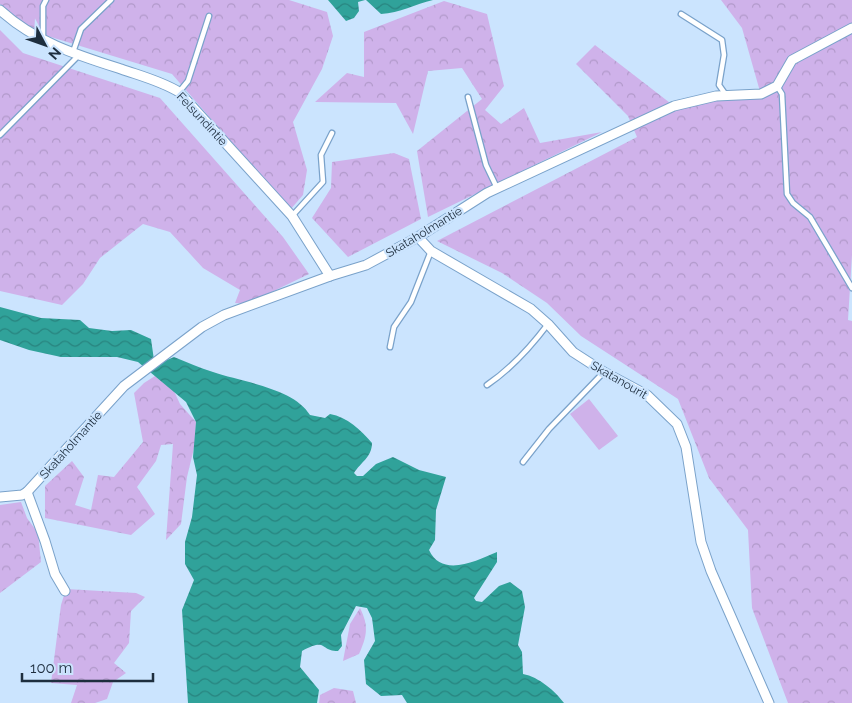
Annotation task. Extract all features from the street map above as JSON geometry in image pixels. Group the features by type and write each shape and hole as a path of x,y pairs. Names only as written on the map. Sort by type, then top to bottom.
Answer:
{"street":[{"name":"Felsundintie","path":"0,10 43,41 75,54 165,84 179,92 292,216 330,276"},
{"path":"777,86 792,60 852,28"},
{"name":"Skataholmantie","path":"27,492 136,376 202,327 224,315 330,276 366,265 418,237 498,189 674,106 716,96 761,94 777,86"},
{"name":"Skatanourit","path":"418,237 431,251 531,309 548,324 573,352 604,372 647,395 677,424 683,435 701,542 711,571 769,703"},
{"path":"0,497 22,495 27,492 46,541 54,574 66,591"}],"lane":[{"path":"43,41 43,6 46,0"},
{"path":"0,135 75,54 81,29 111,0"},
{"path":"681,14 722,40 724,55 719,85 726,95"},
{"path":"179,92 188,80 209,16"},
{"path":"777,86 782,94 787,194 793,203 810,217 852,288"},
{"path":"468,97 486,165 498,189"},
{"path":"292,216 322,182 322,155 332,133"},
{"path":"390,347 394,327 411,302 431,251"},
{"path":"487,385 506,373 548,324"},
{"path":"523,462 549,429 604,372"}],"green space":[{"path":"0,0 289,0 327,12 333,36 322,69 293,122 307,170 303,195 290,210 172,74 31,31 0,4"},
{"path":"721,0 852,0 852,255 848,320 852,321 852,703 788,703 752,608 748,530 709,478 678,399 581,336 547,303 502,273 437,241 637,137 628,116 576,64 595,45 674,106 761,95 742,28"},
{"path":"444,1 487,14 504,86 485,110 501,124 524,108 540,143 602,132 428,217 417,151 482,99 462,68 428,71 413,134 396,103 315,102 347,73 364,77 364,32"},
{"path":"0,30 23,53 160,98 283,237 309,274 247,304 235,303 240,290 203,268 170,232 143,224 100,258 83,284 62,305 0,291"},
{"path":"394,153 409,159 421,219 348,257 312,218 331,188 332,162"},
{"path":"155,376 174,391 180,404 196,422 195,444 187,477 181,524 166,540 173,444 161,445 156,461 137,487 155,514 131,535 45,518 45,486 72,461 84,477 75,505 91,510 98,475 114,477 143,442 134,393"},
{"path":"589,399 618,436 599,450 570,414"},
{"path":"21,502 27,518 38,533 41,562 0,593 0,505"},
{"path":"66,589 136,593 145,597 131,611 129,643 114,663 126,673 113,682 107,699 95,703 71,703 77,685 51,683 61,605"},
{"path":"360,608 366,626 364,642 359,654 343,661 350,624"},
{"path":"334,688 353,691 356,703 319,703 320,695"}],"water":[{"path":"328,0 365,0 358,2 359,11 354,18 346,21"},
{"path":"366,0 433,0 395,12 381,14"},
{"path":"0,307 41,318 80,320 89,328 112,331 131,330 151,339 154,360 162,362 174,357 225,376 280,392 292,398 310,415 325,418 330,414 342,418 358,429 372,443 368,456 354,473 357,476 363,476 376,464 393,457 419,470 446,477 436,510 435,540 429,550 442,563 451,565 470,563 497,552 497,562 474,598 476,601 482,602 499,586 510,582 522,591 525,607 518,645 522,652 523,674 535,678 546,685 564,703 407,703 402,695 381,696 366,684 364,660 375,641 372,618 367,608 356,606 341,635 342,646 338,651 316,645 302,651 300,667 319,690 317,703 188,703 182,610 194,580 185,564 185,542 192,517 197,475 193,457 196,422 186,402 138,362 117,357 61,357 29,350 0,340"}]}
